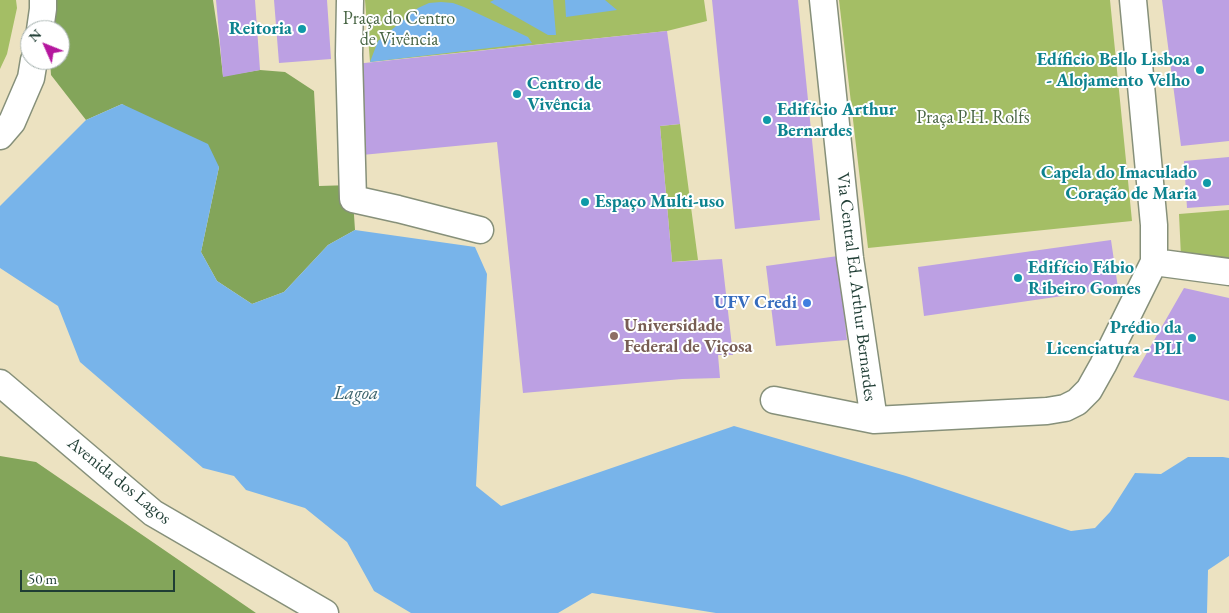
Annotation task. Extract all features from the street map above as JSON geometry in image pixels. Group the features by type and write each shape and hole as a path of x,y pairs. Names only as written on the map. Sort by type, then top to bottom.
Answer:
{"street":[{"path":"42,20 43,0"},
{"path":"350,0 349,55 353,199 480,230"},
{"name":"Via Central Ed. Arthur Bernardes","path":"823,0 850,258 874,420 1048,411 1065,408 1077,402 1089,390 1154,262 1154,225 1133,0"},
{"path":"0,136 12,122 31,78 32,70"},
{"path":"1154,262 1229,272"},
{"name":"Avenida dos Lagos","path":"0,383 153,513 324,613"},
{"path":"774,400 874,420"}],"green space":[{"path":"0,0 16,0 17,8 7,54 0,69"},
{"path":"55,0 213,0 223,76 260,70 285,72 314,91 319,186 352,185 355,230 328,245 284,292 252,304 217,281 201,252 219,167 122,104 86,120 51,75 51,70 70,70 70,20 50,20"},
{"name":"Praça do Centro de Vivência","path":"365,0 704,0 707,21 667,31 370,62"},
{"name":"Praça P.H. Rolfs","path":"839,0 1110,0 1132,221 868,248"},
{"path":"680,124 698,260 672,262 660,126"},
{"path":"1229,210 1229,258 1181,257 1179,214"},
{"path":"0,456 36,462 256,613 0,613"}],"water":[{"path":"494,0 553,0 556,35 548,35 490,2"},
{"path":"565,0 605,0 617,10 566,17"},
{"path":"429,3 453,3 464,7 528,37 532,43 370,62 378,41 418,8"},
{"name":"Lagoa","path":"122,104 208,144 219,167 201,252 217,281 252,304 284,292 328,245 355,230 475,247 487,274 476,486 501,506 734,426 906,476 1071,531 1095,528 1110,512 1135,473 1161,474 1188,457 1223,457 1229,458 1229,556 1208,570 1207,613 716,613 592,593 558,613 411,613 374,591 347,542 305,508 246,490 234,476 203,468 80,362 58,306 0,268 0,206 86,120"}],"building":[{"path":"216,0 255,0 260,70 223,77"},
{"name":"Reitoria","path":"274,0 327,0 331,59 279,63"},
{"name":"Edifício Arthur Bernardes","path":"712,0 798,0 820,220 735,229"},
{"name":"Edíficio Bello Lisboa - Alojamento Velho","path":"1162,0 1229,0 1229,141 1181,146"},
{"path":"667,31 680,124 660,126 672,262 722,259 733,355 718,355 720,378 682,379 523,393 497,142 362,155 355,64"},
{"name":"Capela do Imaculado Coração de Maria","path":"1229,157 1229,205 1187,208 1184,161"},
{"name":"Edifício Fábio Ribeiro Gomes","path":"1111,240 1118,288 924,316 918,267"},
{"name":"UFV Credi","path":"838,256 847,340 776,346 766,266"},
{"name":"Prédio da Licenciatura - PLI","path":"1184,288 1229,298 1229,401 1133,377"}],"place":[{"name":"Reitoria","path":"302,29"},
{"name":"Edíficio Bello Lisboa - Alojamento Velho","path":"1200,70"},
{"name":"Centro de Vivência","path":"517,94"},
{"name":"Edifício Arthur Bernardes","path":"767,120"},
{"name":"Capela do Imaculado Coração de Maria","path":"1207,183"},
{"name":"Espaço Multi-uso","path":"585,202"},
{"name":"Edifício Fábio Ribeiro Gomes","path":"1018,278"},
{"name":"UFV Credi","path":"807,303"},
{"name":"Universidade Federal de Viçosa","path":"614,336"},
{"name":"Prédio da Licenciatura - PLI","path":"1192,338"}]}
